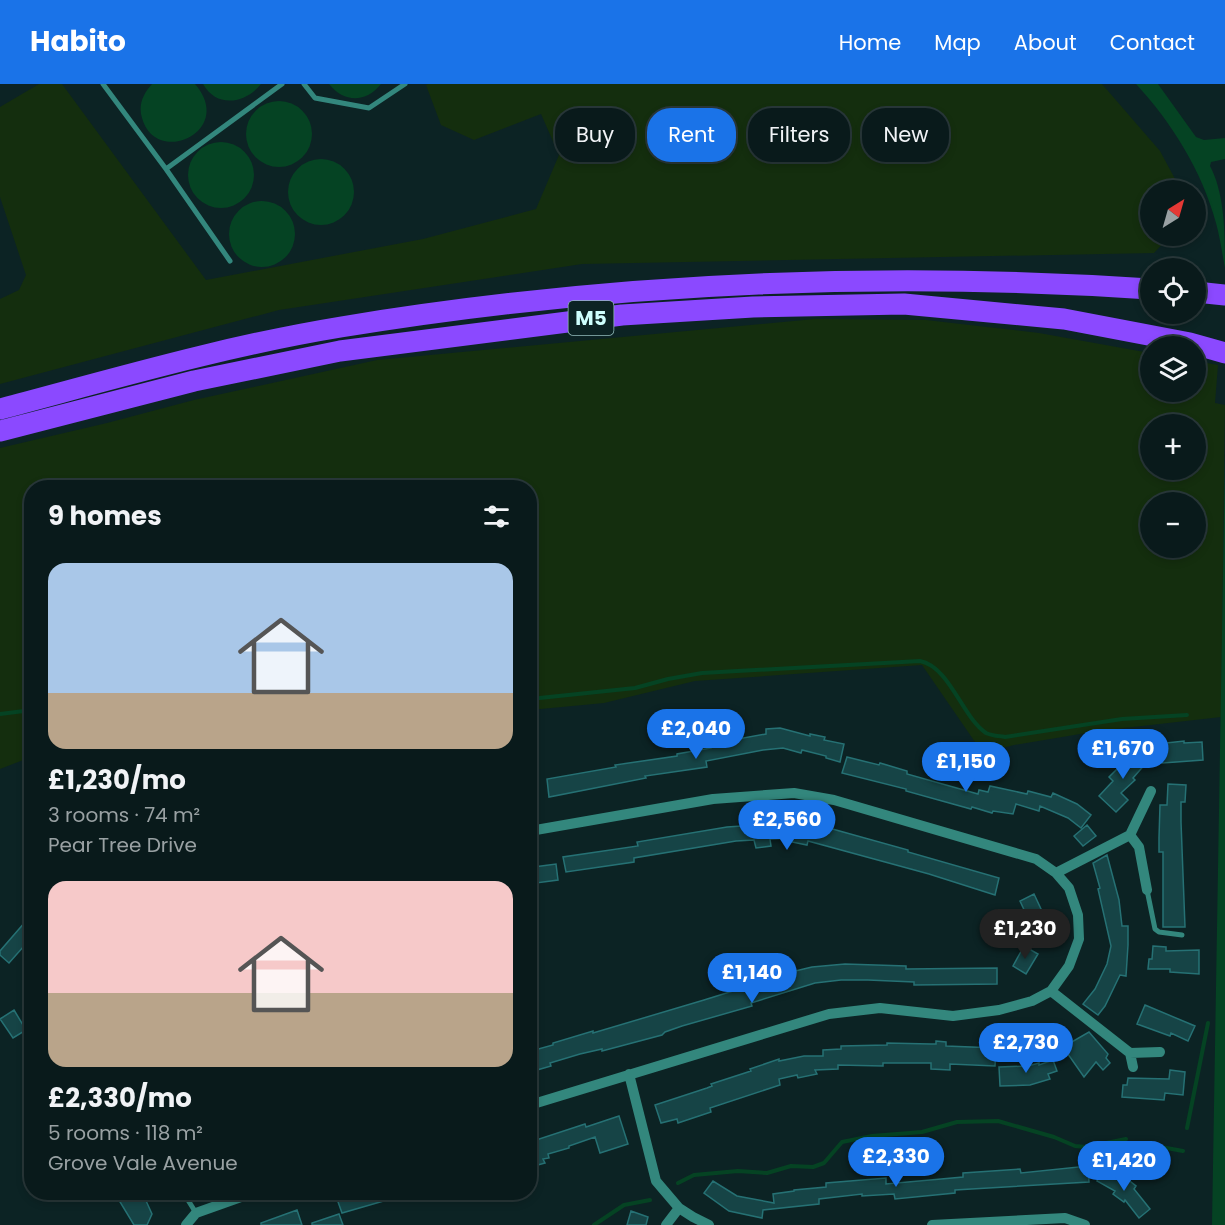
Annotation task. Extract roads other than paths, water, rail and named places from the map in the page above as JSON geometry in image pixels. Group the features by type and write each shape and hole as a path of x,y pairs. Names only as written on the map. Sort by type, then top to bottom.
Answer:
{"highway":[{"name":"M5","path":"0,409 188,359 338,327 495,304 766,283 944,281 1068,283 1140,288"},
{"path":"1206,293 1225,295"},
{"name":"M5","path":"0,431 194,381 340,351 622,315 753,307 904,304 1064,319 1190,343 1225,353"}],"street":[{"path":"1056,873 1130,835 1151,790"},
{"path":"537,830 712,798 794,793 834,800 1036,859 1056,873 1069,888 1078,915 1079,939 1069,966 1051,991 1032,1001 999,1010 953,1016 880,1008 829,1014 537,1103"},
{"path":"1130,835 1139,848 1148,890"},
{"path":"1051,991 1130,1053 1133,1067"},
{"path":"1130,1053 1160,1052"},
{"path":"629,1074 656,1181 680,1208 709,1225"},
{"path":"186,1225 196,1213 233,1200"},
{"path":"666,1225 680,1208"},
{"path":"932,1225 1065,1218 1085,1225"}],"lane":[{"path":"103,84 230,261"},
{"path":"166,169 282,84"},
{"path":"304,84 315,98 369,108 405,84"},
{"path":"1148,890 1155,929 1159,932 1182,935"},
{"path":"188,1200 196,1213"}],"waterway":[{"path":"537,698 635,688 702,673 920,661 940,673 978,726 986,733 993,735 1005,737 1122,719 1187,715"},
{"path":"0,714 24,711"},
{"path":"1187,1128 1208,1023"},
{"path":"678,1183 694,1175 738,1171 767,1173 791,1166 813,1167 824,1163 842,1142 872,1136 922,1132 957,1122 998,1121 1054,1137 1075,1146 1086,1147 1126,1139"},
{"path":"1139,1143 1183,1151"},
{"path":"594,1225 624,1205 650,1200"}]}
